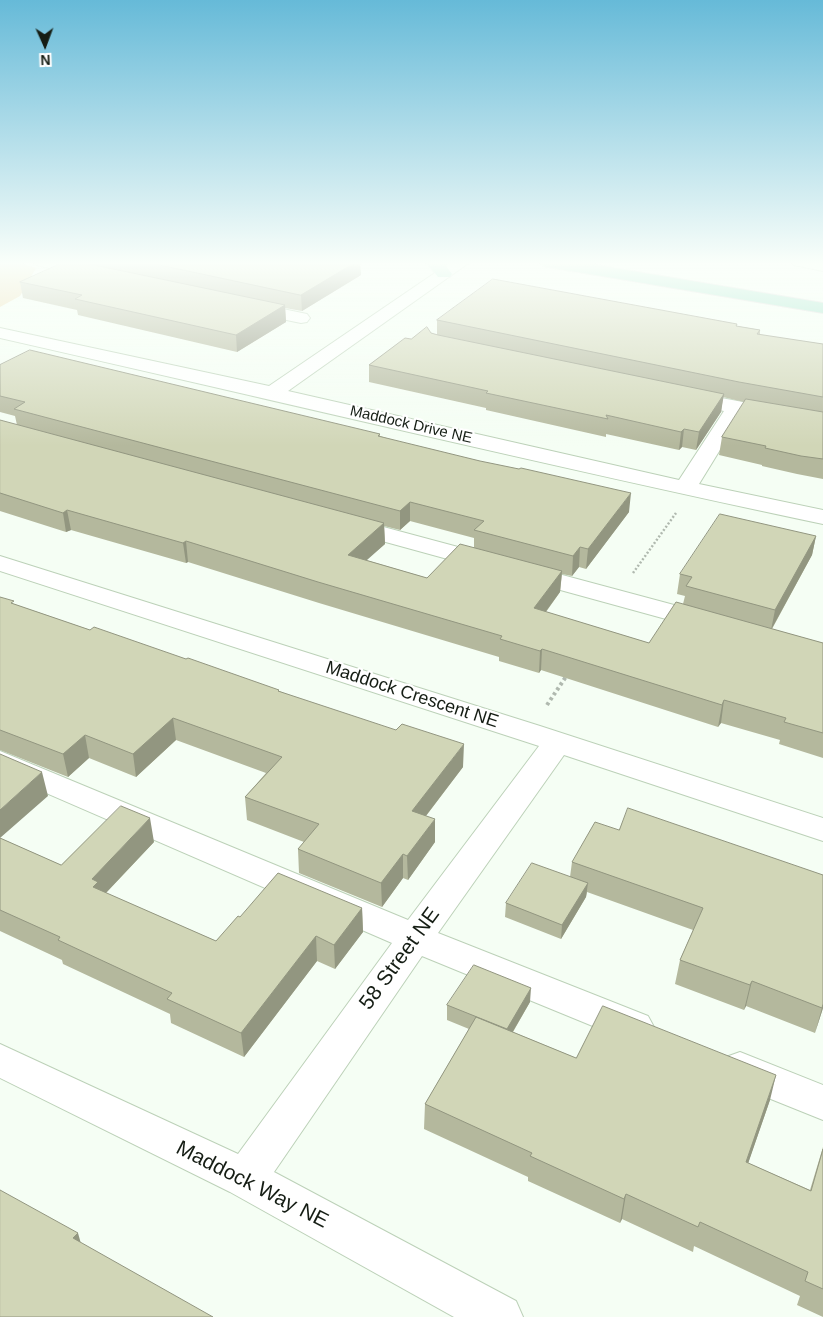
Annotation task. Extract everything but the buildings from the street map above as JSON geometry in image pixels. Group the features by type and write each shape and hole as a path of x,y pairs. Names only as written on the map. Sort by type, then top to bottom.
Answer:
{"street":[{"path":"272,392 364,323"},
{"name":"Maddock Drive NE","path":"0,333 272,392 685,488 823,517"},
{"path":"668,394 823,423"},
{"path":"685,488 736,408"},
{"path":"327,518 729,628"},
{"name":"Maddock Crescent NE","path":"0,563 823,830"},
{"name":"58 Street NE","path":"245,1178 414,938 557,743"},
{"path":"0,761 414,938 666,1040"},
{"path":"712,1058 823,1103"},
{"name":"Maddock Way NE","path":"0,1060 245,1178 500,1317"}]}
